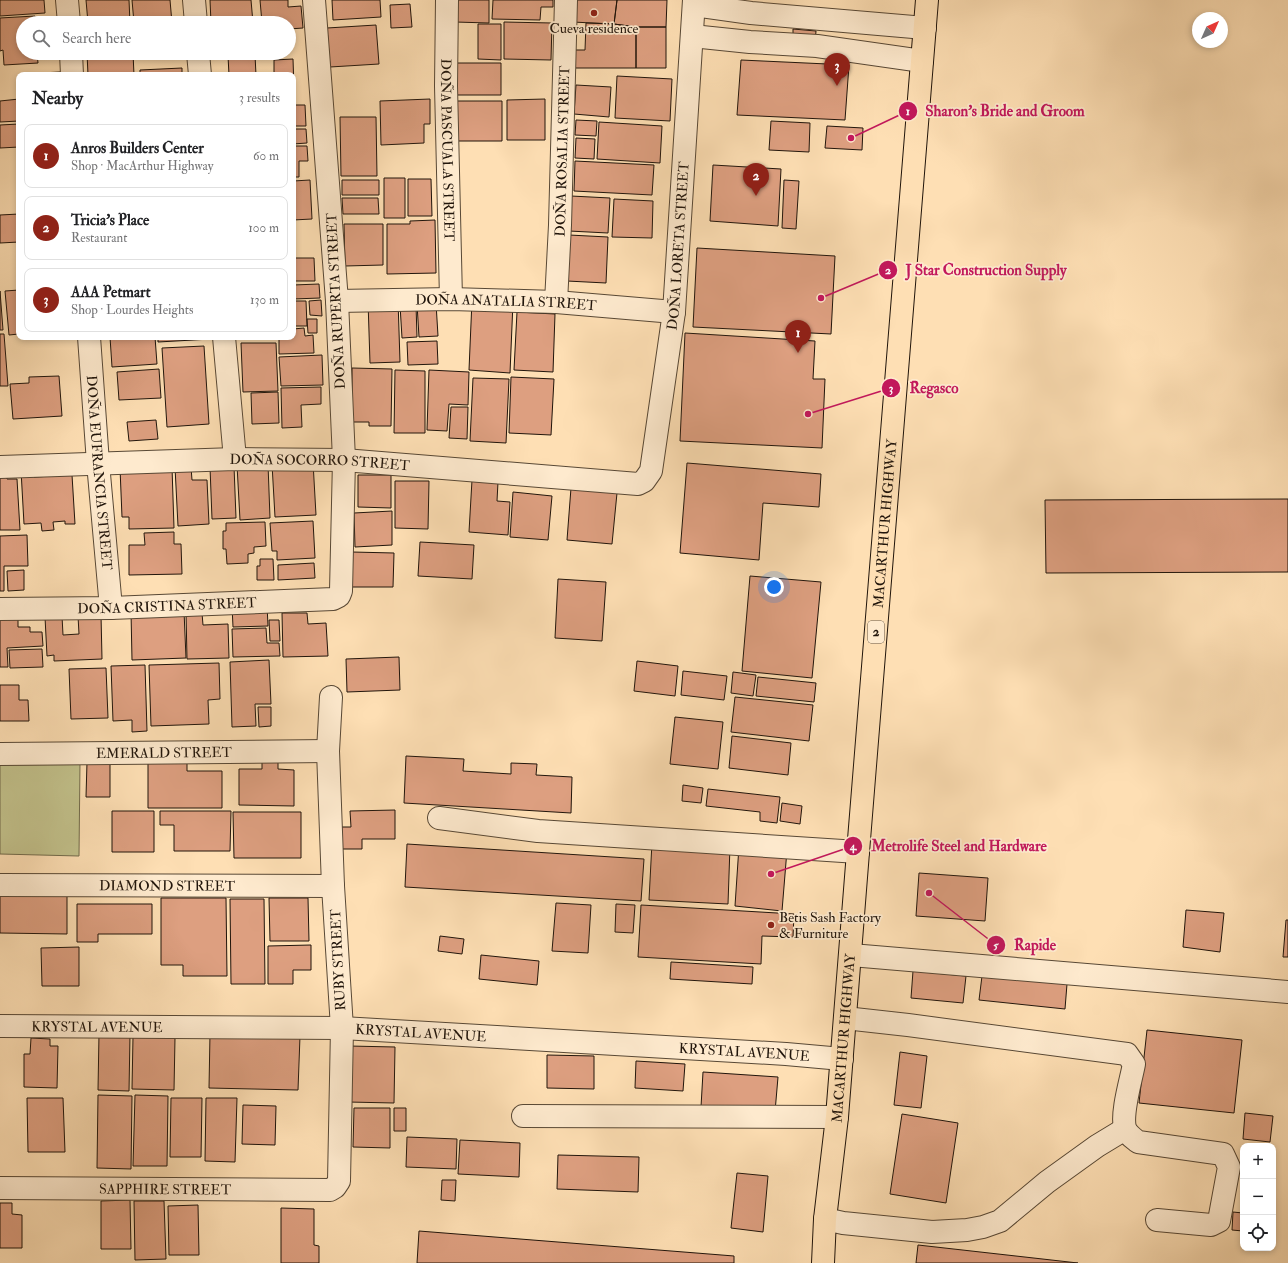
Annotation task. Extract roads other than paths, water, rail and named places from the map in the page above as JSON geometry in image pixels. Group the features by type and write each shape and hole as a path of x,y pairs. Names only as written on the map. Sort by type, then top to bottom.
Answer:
{"highway":[{"name":"MACARTHUR HIGHWAY","path":"823,1263 825,1219 837,1117 851,955 927,0"}],"street":[{"path":"67,0 68,16"},
{"path":"194,0 195,16"},
{"name":"DOÑA RUPERTA STREET","path":"314,0 337,301 344,460 341,591 339,596 333,599"},
{"name":"DOÑA PASCUALA STREET","path":"446,0 446,86 451,299"},
{"name":"DOÑA ROSALIA STREET","path":"556,302 560,225 566,0"},
{"path":"694,2 751,13 925,28"},
{"name":"DOÑA LORETA STREET","path":"638,484 644,481 651,471 674,312 694,2"},
{"path":"874,54 878,24"},
{"path":"692,36 750,42 817,46 922,61"},
{"path":"71,60 72,72"},
{"path":"199,60 200,72"},
{"name":"DOÑA ANATALIA STREET","path":"337,301 451,299 556,302 674,312"},
{"name":"DOÑA EUFRANCIA STREET","path":"89,340 98,463 111,608"},
{"path":"224,340 235,459"},
{"name":"DOÑA SOCORRO STREET","path":"0,467 235,459 344,460 638,484"},
{"name":"DOÑA CRISTINA STREET","path":"0,609 111,608 333,599"},
{"name":"RUBY STREET","path":"330,697 328,751 333,886 342,1028 339,1181 335,1187 330,1190"},
{"name":"EMERALD STREET","path":"0,754 328,751"},
{"path":"439,818 538,831 858,852"},
{"name":"DIAMOND STREET","path":"0,885 333,886"},
{"path":"851,955 1288,992"},
{"path":"845,1018 908,1024 1127,1054 1134,1064 1124,1118 1125,1129 1130,1136 1138,1142 1223,1154 1229,1167 1219,1221 1211,1225 1157,1220"},
{"name":"KRYSTAL AVENUE","path":"0,1026 342,1028 770,1053 842,1059"},
{"path":"523,1116 837,1117"},
{"path":"825,1219 843,1223 932,1232 967,1230 983,1227 1000,1221 1053,1178 1097,1146 1125,1129"},
{"name":"SAPPHIRE STREET","path":"0,1188 330,1190"}],"place":[{"name":"Cueva residence","path":"594,13"},
{"name":"AAA Petmart","path":"837,86"},
{"name":"Sharon's Bride and Groom","path":"851,138"},
{"name":"Tricia's Place","path":"756,196"},
{"name":"J Star Construction Supply","path":"821,298"},
{"name":"Anros Builders Center","path":"798,353"},
{"name":"Regasco","path":"808,414"},
{"name":"Metrolife Steel and Hardware","path":"771,874"},
{"name":"Rapide","path":"929,893"},
{"name":"Betis Sash Factory & Furniture","path":"771,925"}]}
